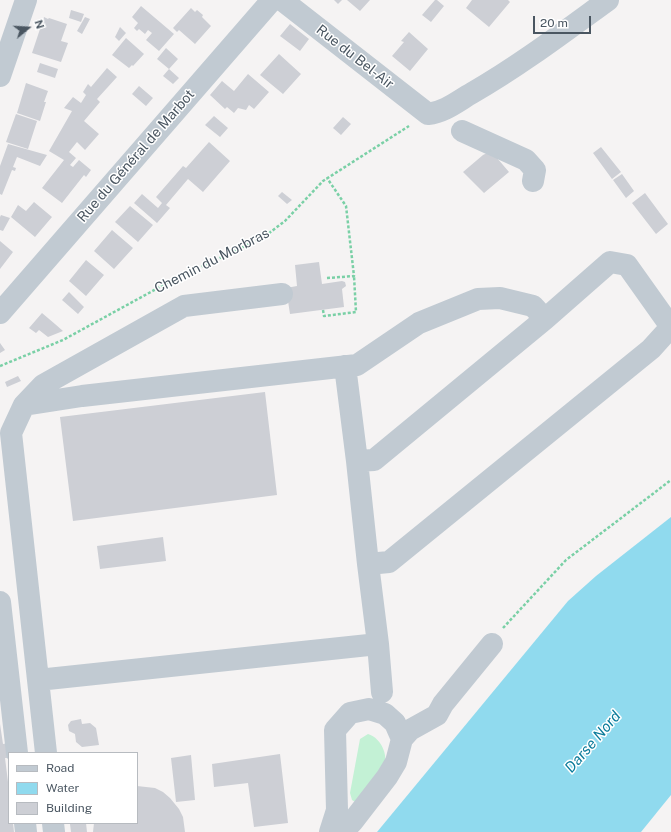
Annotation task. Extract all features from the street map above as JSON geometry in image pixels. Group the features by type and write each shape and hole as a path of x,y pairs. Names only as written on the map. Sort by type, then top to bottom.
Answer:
{"street":[{"path":"0,76 26,0"},
{"name":"Rue du Général de Marbot","path":"0,313 272,0"},
{"name":"Rue du Bel-Air","path":"282,0 428,114"},
{"path":"428,114 439,112 487,84 544,46 608,0"},
{"path":"462,131 526,160 535,170 533,181"},
{"path":"357,461 374,460 545,319 610,262 627,265 671,327 651,349 389,562 368,564"},
{"path":"46,752 11,433 24,405 43,385 184,306 282,294"},
{"path":"24,405 90,395 357,365 418,323 478,299 500,298 533,306 545,319"},
{"path":"345,366 378,644 382,692"},
{"path":"0,602 17,752"},
{"path":"343,832 353,822 387,777 396,762 402,739 410,730 437,715 497,636"},
{"path":"38,680 378,644"},
{"path":"330,832 337,810 335,730 350,713 369,709 385,714 395,724 402,739"}],"path":[{"name":"Chemin du Morbras","path":"0,366 63,340 169,282 264,237 285,221 327,178 428,114"},
{"path":"323,310 324,316 356,312 354,276 346,206 327,178"},
{"path":"326,278 354,276"},
{"path":"497,636 566,560 671,480"}],"green space":[{"path":"368,734 373,736 381,744 386,760 385,766 381,774 355,802 352,800 350,793 360,739"}],"water":[{"name":"Darse Nord","path":"671,517 671,795 641,832 377,832 568,601 596,576"}],"building":[{"path":"334,0 342,0 338,4"},
{"path":"347,0 370,0 360,11"},
{"path":"435,0 444,6 431,22 422,15"},
{"path":"472,0 508,0 510,2 489,27 466,8"},
{"path":"141,6 174,34 159,51 146,40 152,33 148,30 145,34 139,29 137,31 134,28 138,23 132,17"},
{"path":"191,8 195,12 197,10 203,15 202,17 211,26 195,44 179,30 177,32 173,28"},
{"path":"71,10 84,14 81,22 69,18"},
{"path":"44,17 67,24 61,41 68,43 61,62 32,53"},
{"path":"85,17 90,19 82,34 77,31"},
{"path":"290,24 309,39 300,51 280,36"},
{"path":"120,27 126,33 119,41 115,37"},
{"path":"409,32 428,49 410,71 392,56 404,42 401,41"},
{"path":"126,38 144,54 133,66 132,65 129,68 112,55"},
{"path":"166,48 178,59 169,69 157,59"},
{"path":"279,54 301,74 283,94 260,75"},
{"path":"40,63 58,69 55,78 37,72"},
{"path":"107,68 117,77 97,99 100,102 84,121 99,134 85,150 77,142 69,152 76,158 70,165 73,167 79,160 91,170 86,177 84,175 62,203 42,188 64,160 49,151 72,111 64,108 73,97 81,103 86,95 83,92 88,84 91,87"},
{"path":"169,69 179,78 173,84 163,76"},
{"path":"248,74 269,92 254,109 249,105 246,110 238,108 234,113 227,107 225,109 210,95 222,81 234,91"},
{"path":"26,83 48,91 40,121 17,113"},
{"path":"139,86 153,98 146,106 132,94"},
{"path":"16,114 37,121 28,149 6,142"},
{"path":"214,116 228,128 220,137 205,125"},
{"path":"343,117 351,124 341,135 333,128"},
{"path":"209,142 230,161 203,192 188,179 166,205 170,208 157,223 134,203 142,194 158,208 162,203 156,197 183,166 186,168"},
{"path":"8,144 47,155 40,166 17,157 13,167 16,168 15,171 12,170 2,195 0,194 0,166"},
{"path":"601,147 621,172 612,179 593,153"},
{"path":"491,151 509,172 484,193 463,172 483,155"},
{"path":"622,174 634,191 626,198 613,180"},
{"path":"282,192 292,200 287,204 278,196"},
{"path":"645,193 668,224 656,234 632,203"},
{"path":"34,202 52,217 35,237 11,217 18,205 26,211"},
{"path":"130,206 153,225 138,242 115,222"},
{"path":"1,215 10,218 3,231 0,230"},
{"path":"112,230 133,248 114,269 94,251"},
{"path":"0,241 13,252 0,269"},
{"path":"86,260 104,275 86,296 69,281"},
{"path":"319,262 322,284 342,281 345,282 346,286 342,289 344,307 290,314 286,288 297,286 295,265"},
{"path":"69,292 84,307 78,314 62,300"},
{"path":"42,313 63,331 48,337 39,330 36,333 29,328"},
{"path":"0,343 5,350 0,353"},
{"path":"18,376 21,381 7,387 5,382"},
{"path":"265,392 277,495 73,521 60,417"},
{"path":"163,537 166,561 100,569 97,546"},
{"path":"81,719 82,724 90,723 96,728 99,745 82,747 76,742 75,734 69,731 68,725 71,721"},
{"path":"0,724 3,744 15,742 11,752 8,752 8,758 5,758 8,782 8,824 13,824 14,832 0,832"},
{"path":"280,754 288,823 254,827 248,783 214,787 212,764"},
{"path":"191,755 195,800 176,802 171,758"},
{"path":"138,786 155,788 170,798 179,809 183,817 185,832 93,832 94,824 138,824"},
{"path":"70,824 86,824 87,832 71,832"}]}
